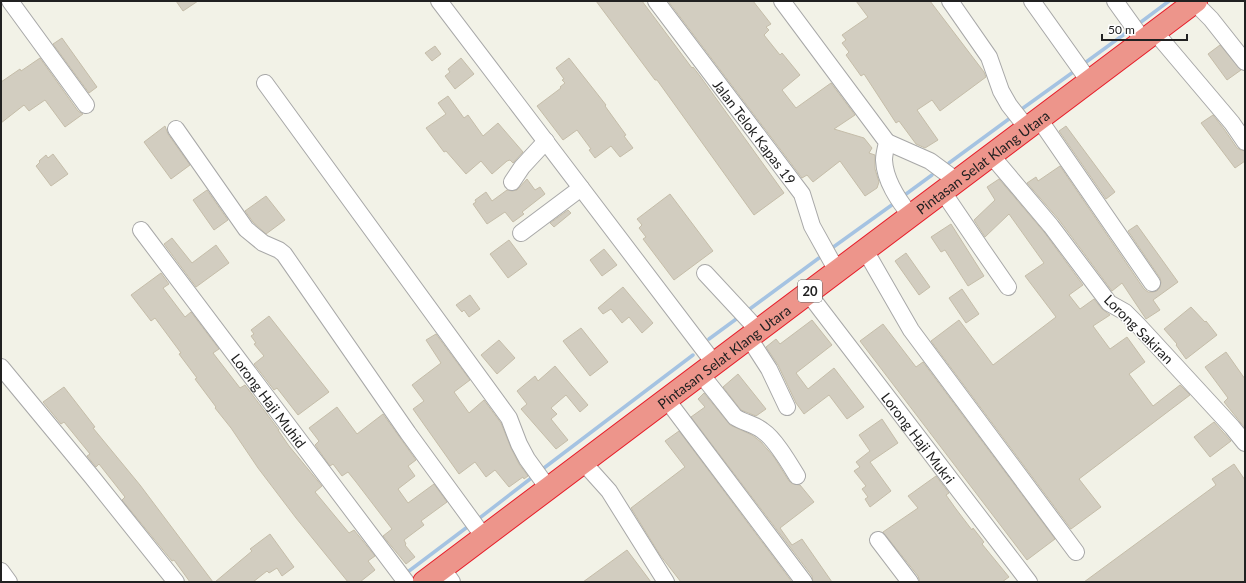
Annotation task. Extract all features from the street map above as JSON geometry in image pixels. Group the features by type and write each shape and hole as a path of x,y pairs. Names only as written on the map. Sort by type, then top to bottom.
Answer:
{"highway":[{"name":"Pintasan Selat Klang Utara","path":"424,582 447,575 481,533 543,480 583,462 708,368 749,325 808,293 865,250 904,206 950,186 991,155 1023,117 1082,71 1141,31 1194,1"}],"street":[{"path":"10,1 86,105"},
{"path":"440,1 581,188 708,368 735,417 742,422 763,430 769,436 797,476"},
{"name":"Jalan Telok Kapas 19","path":"656,1 802,194 812,226 837,271"},
{"path":"782,1 887,142 930,161 950,186 980,248 1008,286"},
{"path":"950,1 989,57 1001,92 1023,117 1152,283"},
{"path":"1032,1 1082,71"},
{"path":"1115,1 1141,31 1232,123 1245,142"},
{"path":"1194,1 1211,19 1245,62"},
{"path":"265,83 509,418 519,444 527,459 543,480"},
{"path":"176,129 246,229 263,243 279,250 284,254 408,432 481,533"},
{"path":"512,182 522,167 546,141"},
{"path":"887,142 884,160 887,178 904,206"},
{"name":"Lorong Sakiran","path":"991,155 1051,226 1110,303 1125,312 1138,325 1245,443"},
{"path":"521,233 581,188"},
{"name":"Lorong Haji Muhid","path":"142,230 401,576"},
{"path":"865,250 911,330 1076,552"},
{"path":"705,272 749,325 787,407"},
{"name":"Lorong Haji Mukri","path":"808,293 1029,582"},
{"path":"1,367 176,582"},
{"path":"667,400 804,582"},
{"path":"583,462 609,491 666,582"},
{"path":"878,540 910,582"},
{"path":"1,571 9,582"}],"building":[{"path":"176,1 198,1 183,11"},
{"path":"596,1 642,1 692,68 693,67 700,76 784,193 754,215 657,80 655,80"},
{"path":"668,1 753,1 771,24 766,27 769,30 764,35 780,55 782,53 800,75 782,90 796,108 831,83 855,115 834,129 864,138 872,148 869,153 875,155 875,169 879,182 877,188 865,196 840,161 813,182 807,175 802,178"},
{"path":"856,1 930,1 984,72 986,77 940,111 932,100 917,110 938,140 925,148 916,144 899,121 896,123 864,74 861,76 846,55 849,52 842,43 846,40 842,35 868,17"},
{"path":"62,38 97,87 89,93 53,44"},
{"path":"1220,45 1241,70 1227,80 1208,54"},
{"path":"435,46 441,54 432,61 425,53"},
{"path":"40,58 78,111 83,114 65,127 45,100 29,111 24,105 1,123 1,82"},
{"path":"461,58 474,74 455,89 445,76 450,72 448,69"},
{"path":"569,58 606,105 605,106 626,135 624,136 633,148 620,157 611,146 595,158 589,150 591,149 577,130 563,140 537,106 561,88 560,87 565,83 562,80 564,79 556,68"},
{"path":"448,96 464,118 468,115 483,136 498,123 523,152 513,163 510,160 507,161 492,174 481,161 466,174 446,151 444,152 426,128 446,114 438,103"},
{"path":"1213,115 1237,148 1245,151 1245,161 1235,168 1201,123"},
{"path":"165,126 168,134 190,165 171,179 144,142"},
{"path":"1066,126 1115,192 1106,199 1059,131"},
{"path":"53,154 68,174 51,186 36,166 46,155 48,158"},
{"path":"1060,166 1144,289 1148,292 1157,291 1161,282 1160,278 1128,231 1137,225 1178,282 1153,300 1160,310 1146,319 1122,283 1112,291 1059,220 1027,183 1036,177 1038,181"},
{"path":"527,179 535,190 540,187 545,194 522,212 524,214 513,222 505,212 487,224 473,204 476,202 475,200 486,192 492,201 507,190 517,190"},
{"path":"999,179 1044,232 1083,285 1069,295 1080,309 1094,299 1102,309 1110,315 1093,326 1110,349 1127,337 1145,362 1129,374 1153,406 1180,385 1190,395 1079,479 1101,507 1071,529 931,341 959,320 993,365 1056,317 1025,276 1044,263 1009,214 985,237 974,220 995,200 987,187"},
{"path":"207,190 228,220 214,230 193,200"},
{"path":"670,194 713,251 674,280 643,239 646,237 639,228 642,225 637,219"},
{"path":"266,196 285,220 266,234 253,222 245,211"},
{"path":"568,210 571,213 554,227 550,223"},
{"path":"951,224 984,276 968,286 945,250 941,252 931,237"},
{"path":"172,238 192,263 216,245 229,263 196,287 164,244"},
{"path":"509,240 527,264 508,278 490,254"},
{"path":"604,249 617,265 602,276 590,260"},
{"path":"906,253 930,287 919,295 895,261"},
{"path":"161,273 169,284 163,288 185,317 191,312 219,349 213,353 240,388 245,385 279,430 289,446 322,486 315,492 349,533 354,530 375,556 368,561 375,570 360,582 348,582 296,518 215,408 216,407 195,379 197,378 179,354 181,353 155,318 151,321 131,295"},
{"path":"623,287 653,323 642,333 629,317 622,323 611,309 603,314 598,308"},
{"path":"962,289 979,314 966,323 949,298"},
{"path":"470,295 480,309 469,317 464,310 462,312 456,305"},
{"path":"1191,307 1205,322 1206,321 1217,335 1186,359 1176,345 1177,344 1164,329"},
{"path":"269,316 329,392 298,415 277,388 274,390 254,364 264,356 254,344 256,343 251,336 254,334 251,330"},
{"path":"812,320 832,345 796,373 808,389 834,368 864,407 847,419 829,395 804,414 796,403 778,365 766,347 776,339 780,344"},
{"path":"883,324 916,367 923,362 1055,539 1027,560 860,341"},
{"path":"581,328 608,362 590,376 563,341"},
{"path":"436,334 470,380 454,392 469,413 484,400 501,423 519,464 528,476 524,479 523,477 509,487 495,470 486,477 475,462 459,474 413,409 424,401 412,385 441,363 426,340"},
{"path":"499,340 515,358 497,374 481,355"},
{"path":"1226,352 1245,379 1245,428 1224,402 1228,398 1205,367"},
{"path":"555,366 588,405 580,412 566,395 551,408 557,414 551,419 568,440 556,449 521,409 527,404 517,391 535,376 538,381"},
{"path":"738,374 766,409 756,416 741,410 723,387"},
{"path":"64,387 95,427 93,428 140,485 213,582 190,582 174,560 172,561 122,500 125,497 99,464 96,467 87,456 90,454 64,422 61,424 43,402"},
{"path":"704,393 730,425 752,435 761,442 774,457 789,481 793,484 800,485 814,502 780,528 792,545 802,539 832,582 813,582 812,576 691,417 705,407 698,399"},
{"path":"337,407 357,434 383,414 416,460 408,466 415,476 398,489 408,503 434,484 447,502 421,521 424,525 404,540 405,545 415,557 406,564 383,536 392,529 348,472 342,476 333,464 330,466 315,445 319,441 309,428"},
{"path":"882,419 898,443 870,462 891,491 870,507 865,499 868,497 862,489 866,486 854,471 860,467 856,462 870,451 859,435"},
{"path":"1214,422 1231,441 1210,457 1194,437"},
{"path":"679,431 792,582 681,582 660,555 631,508 685,467 665,441"},
{"path":"1234,464 1245,480 1245,582 1084,582 1216,485 1212,479"},
{"path":"936,476 949,493 946,495 956,509 972,530 973,528 984,542 982,544 1009,577 1002,582 920,582 918,576 883,532 918,508 908,496"},
{"path":"270,534 294,567 282,576 277,568 269,573 267,571 253,582 215,582 252,551 250,549"},
{"path":"627,550 651,582 583,582"}],"waterway":[{"path":"1137,25 1169,1"},
{"path":"1082,65 1130,30"},
{"path":"1019,111 1076,70"},
{"path":"949,163 1013,116"},
{"path":"902,197 932,175"},
{"path":"832,248 896,202"},
{"path":"747,311 819,258"},
{"path":"709,339 739,317"},
{"path":"540,471 693,355"},
{"path":"477,520 534,476"},
{"path":"405,574 470,525"}]}
